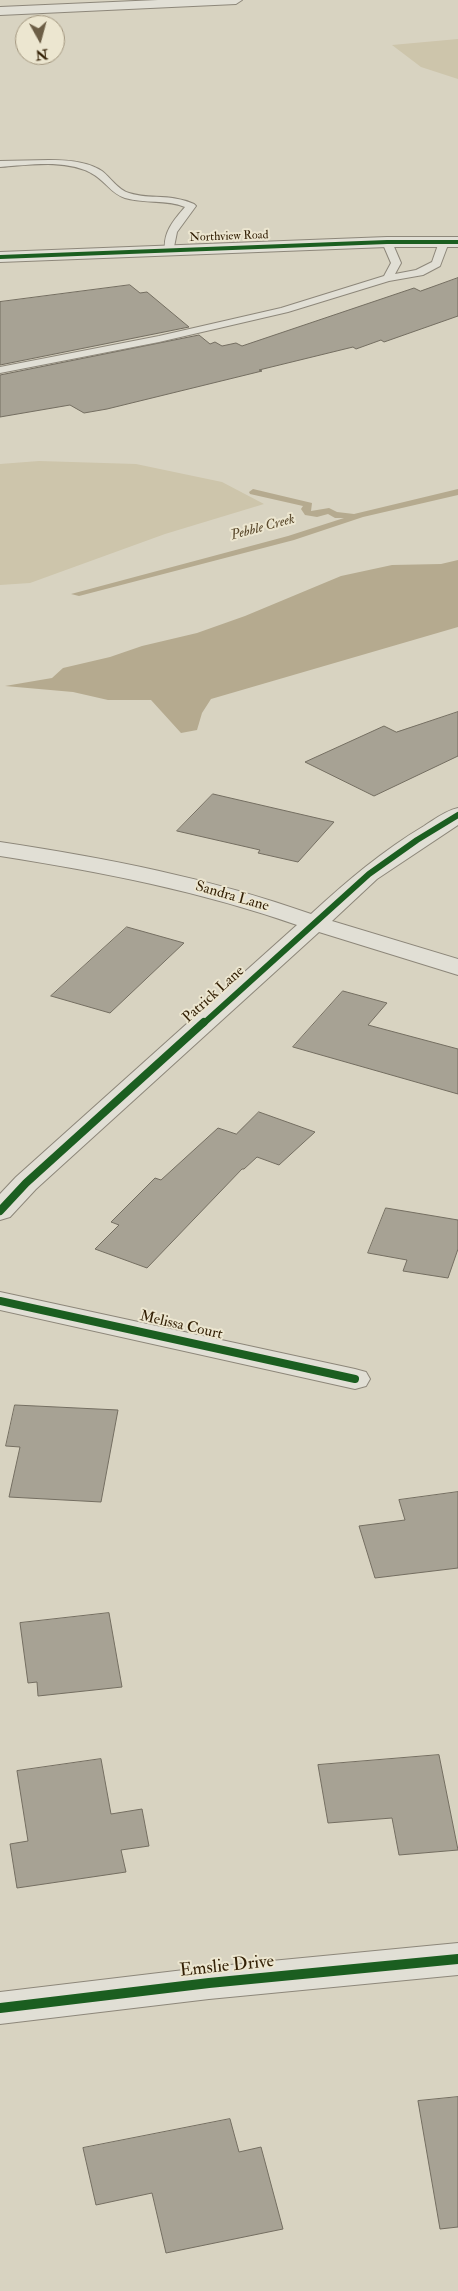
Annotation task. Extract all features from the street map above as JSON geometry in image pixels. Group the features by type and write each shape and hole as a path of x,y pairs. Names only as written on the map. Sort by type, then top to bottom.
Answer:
{"street":[{"path":"0,12 139,2 236,0"},
{"name":"Northview Road","path":"0,257 387,242 451,242"},
{"name":"Patrick Lane","path":"0,1211 26,1183 369,874 417,840 458,815"},
{"name":"Sandra Lane","path":"0,849 92,862 181,882 254,902 314,923 458,967"},
{"name":"Melissa Court","path":"0,1301 355,1379"},
{"name":"Emslie Drive","path":"0,2008 209,1983 458,1959"}],"lane":[{"path":"0,164 45,163 93,170 108,180 118,192 128,196 176,199 191,206 174,227 168,242 170,250"},
{"path":"387,242 396,263 388,278"},
{"path":"0,370 159,339 284,310 388,278 419,273 436,264 451,242"}],"shaded area":[{"path":"458,39 458,79 421,67 392,45"},
{"path":"39,461 136,464 222,482 264,504 165,534 30,583 0,585 0,464"},
{"path":"458,560 458,627 211,699 202,713 197,730 181,733 151,700 108,700 73,692 5,686 52,678 63,668 197,633 245,616 341,576 392,565 441,564"}],"building":[{"path":"458,278 458,316 384,342 381,340 356,349 353,347 107,409 84,413 70,405 0,417 0,375 199,335 210,344 215,342 222,346 236,343 242,346 414,288 420,291"},
{"path":"130,285 140,293 147,292 189,327 0,365 0,302"},
{"path":"458,712 458,756 374,796 305,762 384,726 396,732"},
{"path":"213,794 334,822 298,862 258,853 260,850 177,831"},
{"path":"127,927 184,943 110,1013 51,996"},
{"path":"343,991 387,1003 368,1025 458,1049 458,1094 293,1047"},
{"path":"259,1112 315,1132 279,1165 257,1157 242,1169 147,1268 95,1249 119,1225 111,1222 155,1178 161,1180 218,1128 236,1134"},
{"path":"386,1208 458,1220 458,1249 448,1278 403,1271 407,1260 368,1253"},
{"path":"15,1405 118,1410 101,1502 9,1497 20,1447 6,1446"},
{"path":"458,1492 458,1568 375,1578 359,1526 405,1520 399,1500"},
{"path":"109,1613 122,1687 38,1696 37,1682 28,1683 20,1623"},
{"path":"439,1755 458,1850 399,1855 392,1818 328,1823 318,1765"},
{"path":"101,1759 111,1814 142,1809 149,1846 121,1850 126,1872 17,1888 10,1844 28,1841 17,1771"},
{"path":"458,2097 458,2227 440,2229 418,2101"},
{"path":"230,2119 239,2152 261,2147 283,2229 166,2253 152,2193 96,2205 83,2148"}],"waterway":[{"path":"253,492 309,505 305,509 308,513 317,514 329,511 335,515 350,515"},
{"name":"Pebble Creek","path":"76,594 291,538 360,515 458,492"}],"cycle path":[{"path":"0,257 387,242 458,242"},
{"path":"0,1211 26,1183 369,874 417,840 458,815"},
{"path":"0,1301 355,1379"},
{"path":"0,2008 209,1983 458,1959"}]}
